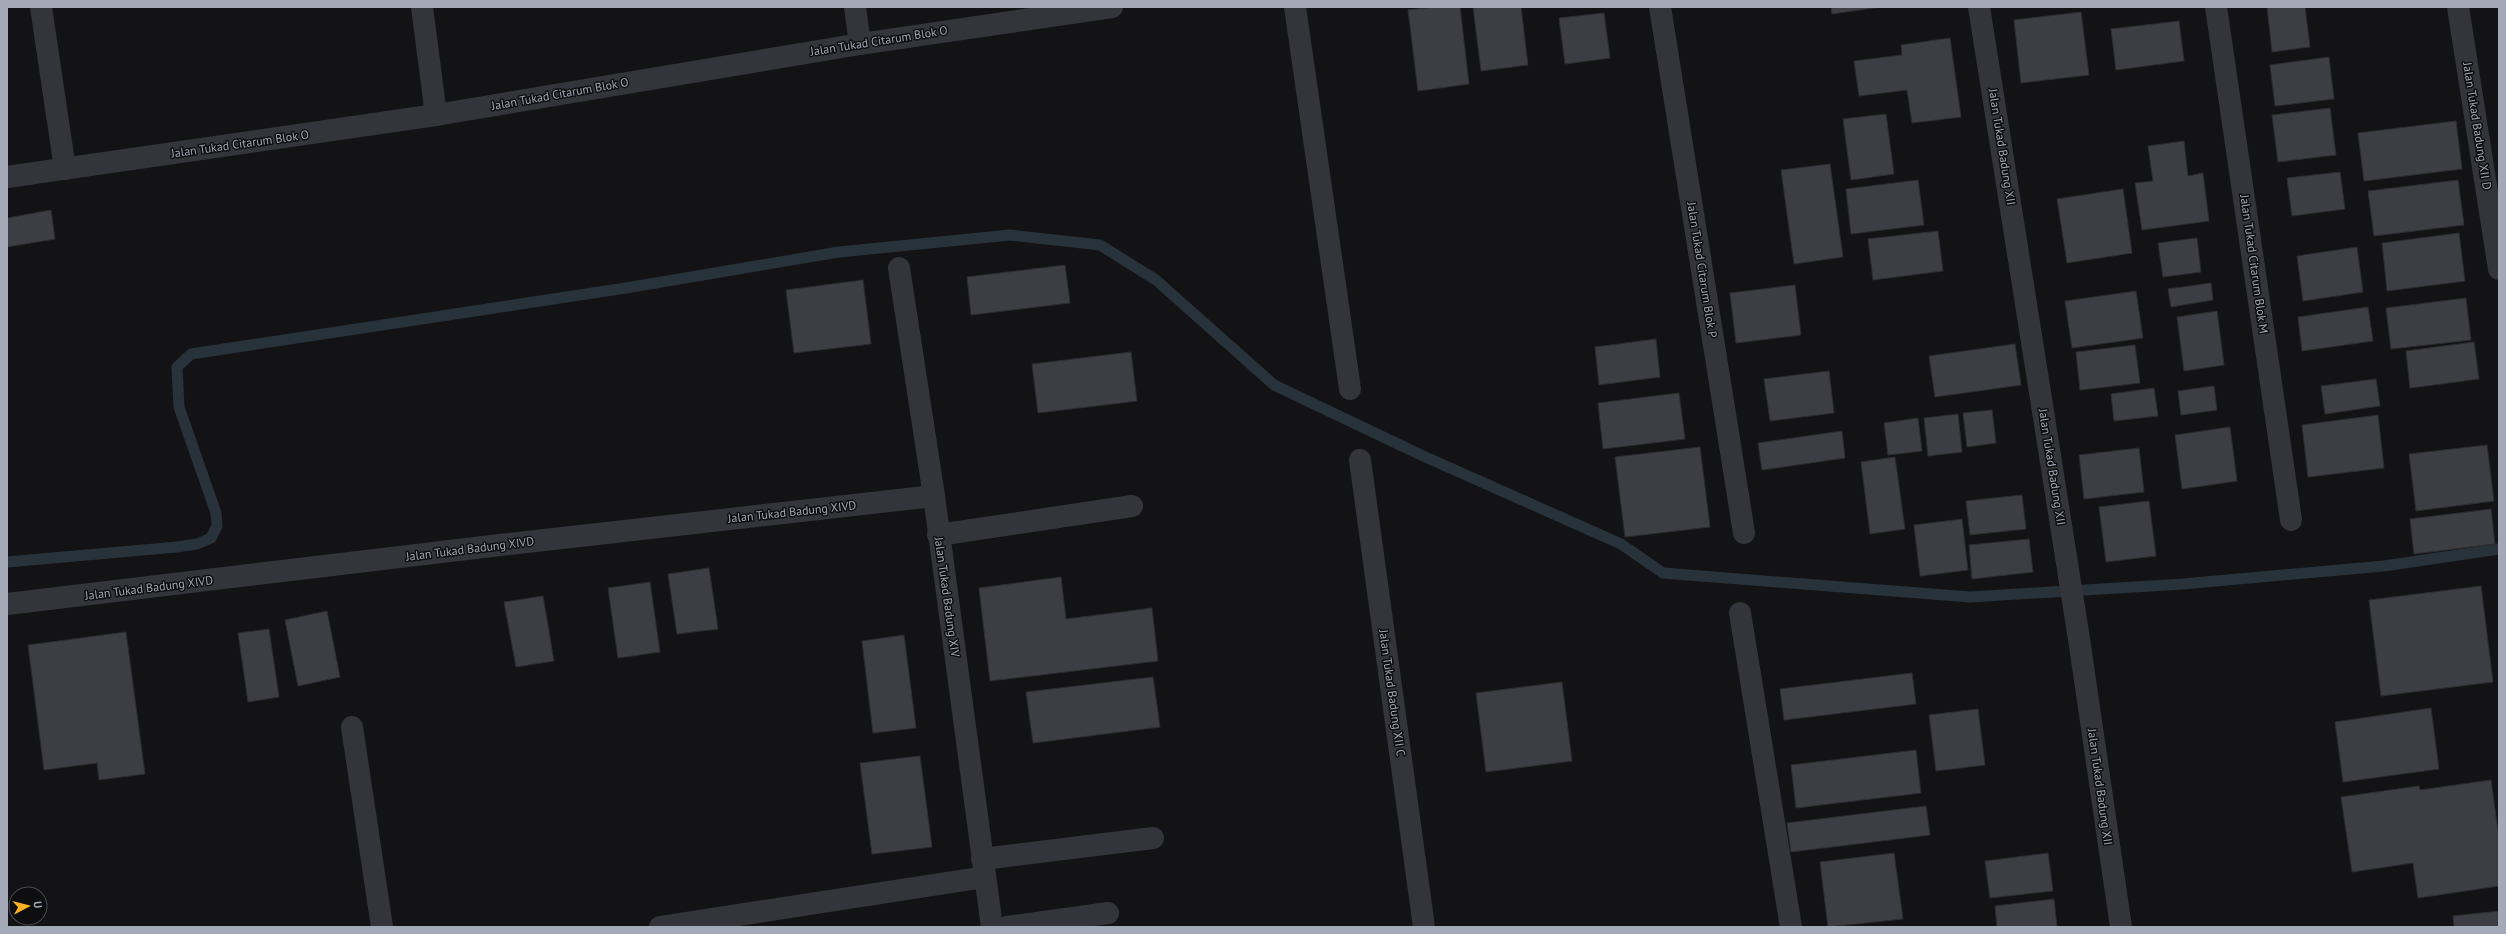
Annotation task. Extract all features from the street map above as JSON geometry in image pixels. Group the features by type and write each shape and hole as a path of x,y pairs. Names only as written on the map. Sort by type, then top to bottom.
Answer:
{"street":[{"path":"41,7 65,169"},
{"path":"422,7 436,115"},
{"path":"855,7 860,44"},
{"name":"Jalan Tukad Citarum Blok O","path":"7,177 436,115 860,44 1112,7"},
{"path":"1295,7 1350,389"},
{"name":"Jalan Tukad Citarum Blok P","path":"1660,7 1744,533"},
{"name":"Jalan Tukad Badung XII","path":"1980,7 2079,639 2120,927"},
{"name":"Jalan Tukad Citarum Blok M","path":"2216,7 2291,520"},
{"name":"Jalan Tukad Badung XII D","path":"2458,7 2499,269"},
{"name":"Jalan Tukad Badung XIV","path":"900,268 934,496 938,535 992,927"},
{"name":"Jalan Tukad Badung XII C","path":"1360,460 1424,927"},
{"name":"Jalan Tukad Badung XIVD","path":"7,604 500,545 934,496"},
{"path":"938,535 1132,506"},
{"path":"1740,613 1790,927"},
{"path":"352,727 382,927"},
{"path":"660,927 1153,838"},
{"path":"1007,927 1108,913"}],"building":[{"path":"1434,7 1460,7 1469,84 1418,91 1408,10"},
{"path":"1473,7 1521,7 1528,65 1481,71"},
{"path":"1831,7 1881,7 1832,14"},
{"path":"2267,7 2305,7 2310,47 2272,52"},
{"path":"2081,12 2089,75 2021,83 2014,20"},
{"path":"1604,13 1610,58 1565,64 1559,18"},
{"path":"2179,21 2184,61 2116,70 2111,29"},
{"path":"1950,38 1961,117 1912,123 1907,90 1859,96 1854,61 1902,55 1901,45"},
{"path":"2329,57 2334,99 2275,106 2270,65"},
{"path":"2330,108 2336,155 2278,162 2272,115"},
{"path":"1886,114 1894,174 1851,180 1843,119"},
{"path":"2456,121 2462,169 2364,181 2358,133"},
{"path":"2184,141 2188,176 2203,173 2209,221 2142,230 2135,183 2153,181 2148,146"},
{"path":"1830,164 1843,257 1794,264 1781,170"},
{"path":"2340,172 2345,209 2292,216 2287,178"},
{"path":"1918,180 1924,225 1851,234 1846,189"},
{"path":"2458,180 2464,225 2374,236 2368,191"},
{"path":"2123,189 2132,253 2067,263 2057,199"},
{"path":"51,210 55,239 7,247 7,218"},
{"path":"1938,231 1943,271 1873,280 1868,239"},
{"path":"2459,233 2465,281 2387,291 2382,243"},
{"path":"2197,238 2201,272 2163,277 2158,243"},
{"path":"2357,247 2363,292 2303,301 2297,256"},
{"path":"1065,265 1070,303 971,315 967,277"},
{"path":"863,280 871,344 794,353 786,290"},
{"path":"2211,283 2213,300 2171,307 2168,289"},
{"path":"1795,285 1801,335 1736,343 1730,293"},
{"path":"2136,291 2143,338 2072,348 2065,301"},
{"path":"2466,298 2471,340 2391,349 2386,308"},
{"path":"2368,307 2373,341 2302,351 2298,317"},
{"path":"2217,311 2224,365 2184,371 2177,317"},
{"path":"1656,339 1660,377 1599,385 1595,347"},
{"path":"2474,342 2479,379 2410,388 2406,351"},
{"path":"2015,344 2021,385 1935,397 1929,356"},
{"path":"2135,345 2140,383 2080,390 2076,352"},
{"path":"1131,352 1137,401 1038,413 1032,364"},
{"path":"1829,371 1834,413 1770,421 1764,379"},
{"path":"2376,379 2380,406 2325,414 2321,386"},
{"path":"2214,386 2217,410 2181,415 2178,391"},
{"path":"2154,388 2158,416 2114,421 2111,394"},
{"path":"1679,393 1685,439 1603,449 1598,403"},
{"path":"1992,410 1996,443 1967,447 1963,413"},
{"path":"1958,414 1962,452 1928,456 1924,418"},
{"path":"2378,415 2384,468 2308,477 2302,425"},
{"path":"1918,418 1922,451 1888,455 1884,423"},
{"path":"2230,427 2237,481 2182,489 2175,435"},
{"path":"1842,431 1845,458 1762,470 1758,443"},
{"path":"2487,445 2494,501 2416,511 2409,454"},
{"path":"1700,447 1710,527 1625,537 1615,457"},
{"path":"2139,448 2144,492 2084,499 2079,455"},
{"path":"1895,457 1905,529 1870,534 1861,462"},
{"path":"2022,495 2026,529 1970,535 1966,501"},
{"path":"2149,501 2156,556 2106,562 2099,507"},
{"path":"2491,509 2495,544 2414,554 2410,519"},
{"path":"1962,519 1968,570 1920,576 1914,525"},
{"path":"2029,539 2033,572 1972,579 1969,545"},
{"path":"709,568 718,629 677,634 668,574"},
{"path":"1061,577 1066,619 1152,608 1158,661 990,681 979,588"},
{"path":"650,582 660,652 618,658 608,588"},
{"path":"2481,586 2493,682 2381,696 2369,600"},
{"path":"543,596 554,661 516,667 504,602"},
{"path":"327,611 340,677 298,686 285,620"},
{"path":"269,629 279,697 248,702 238,633"},
{"path":"126,632 145,774 99,780 97,763 44,770 28,645"},
{"path":"904,635 916,728 873,733 862,641"},
{"path":"1912,673 1916,704 1784,720 1780,689"},
{"path":"1153,677 1160,727 1033,743 1026,692"},
{"path":"1562,682 1572,761 1486,772 1476,693"},
{"path":"2431,708 2439,769 2343,782 2335,722"},
{"path":"1978,709 1985,765 1936,771 1929,715"},
{"path":"1916,750 1921,793 1796,808 1791,765"},
{"path":"920,756 932,847 872,854 860,763"},
{"path":"2491,780 2499,839 2499,886 2418,898 2413,863 2352,872 2341,797 2419,786 2420,790"},
{"path":"1926,806 1930,835 1791,852 1787,823"},
{"path":"1894,853 1903,919 1828,927 1820,862"},
{"path":"2048,853 2053,891 1990,898 1985,861"},
{"path":"2054,899 2057,927 1997,927 1995,906"},
{"path":"2499,911 2499,927 2454,927 2453,916"}],"waterway":[{"path":"7,562 177,547 197,544 211,538 217,526 216,513 179,407 177,367 191,354 626,288 839,252 1010,235 1100,245 1156,280 1274,385 1421,455 1621,544 1663,573 1970,597 2183,584 2384,566 2499,549"}]}
